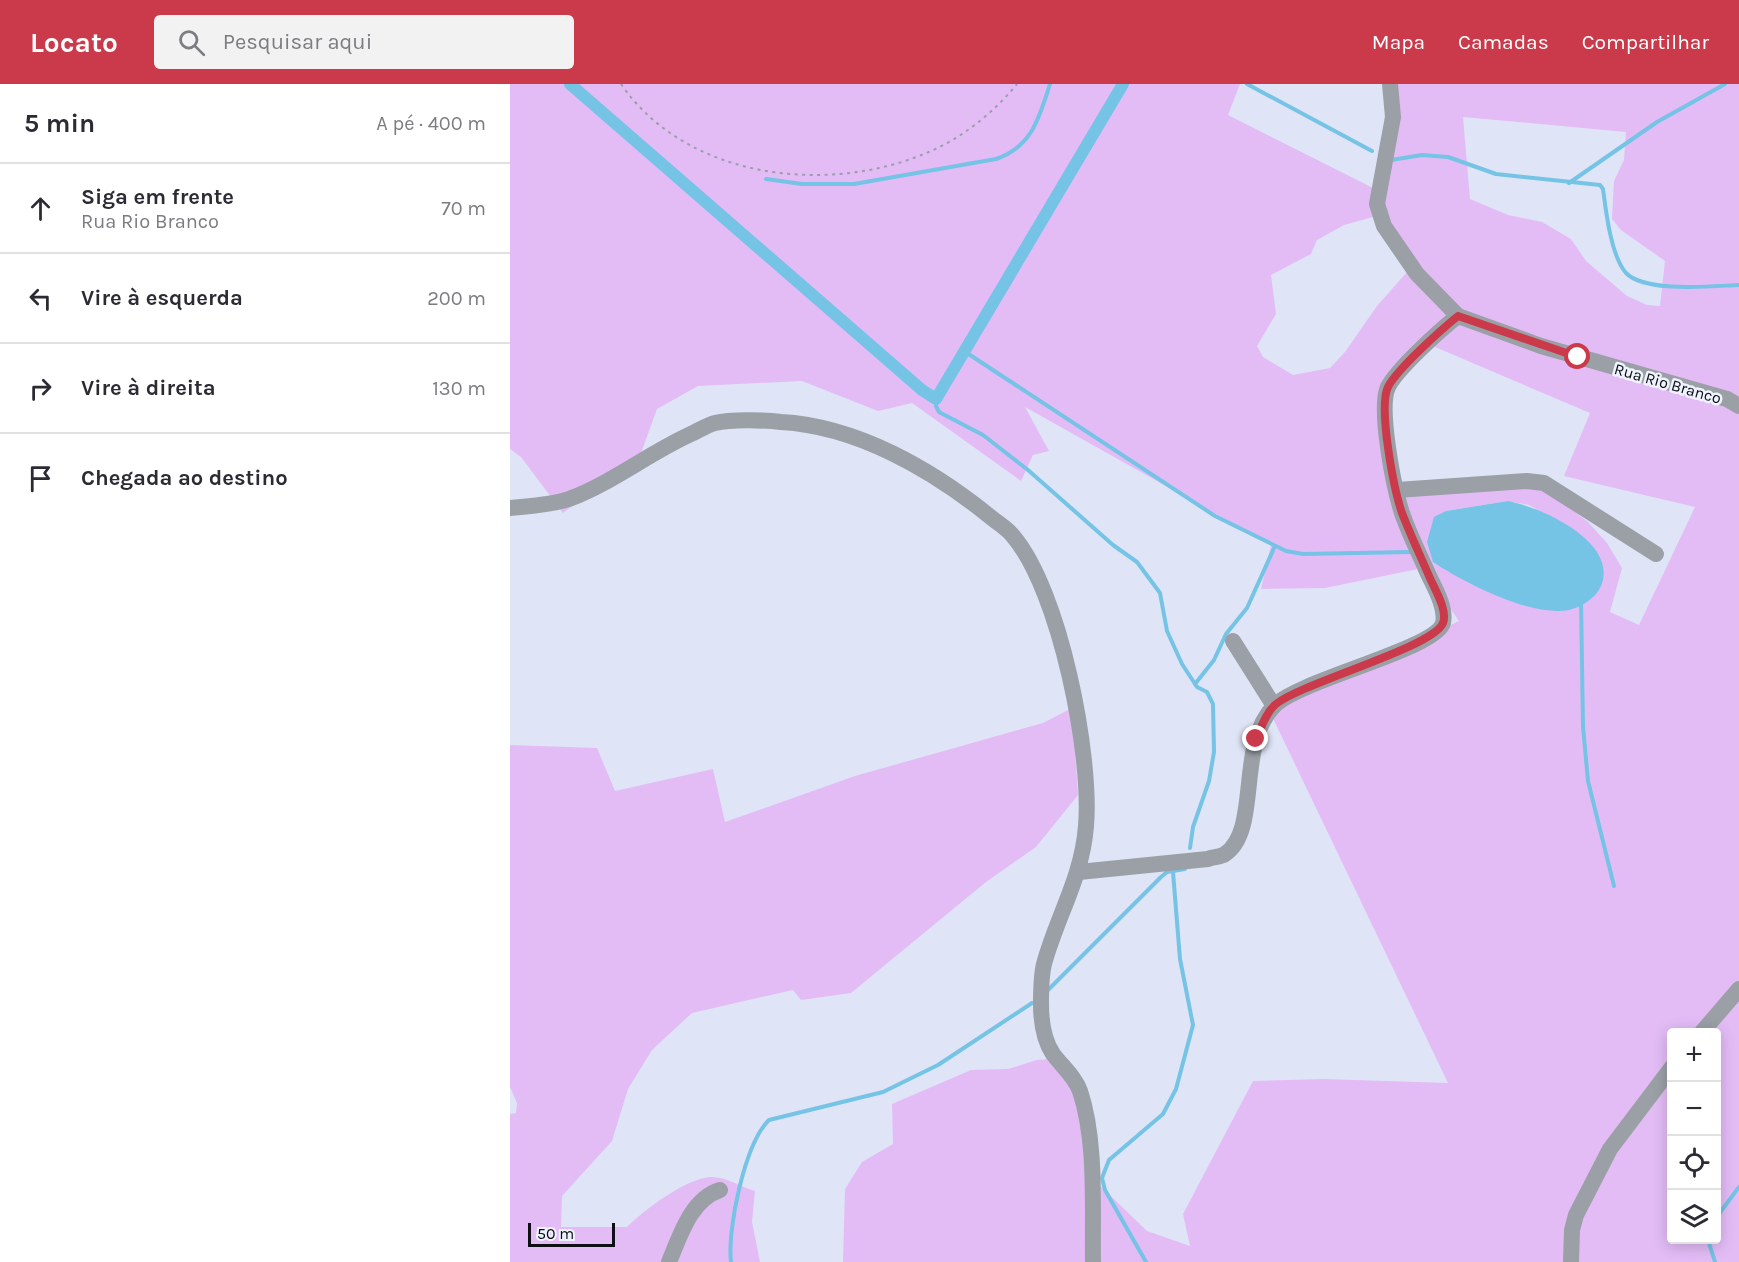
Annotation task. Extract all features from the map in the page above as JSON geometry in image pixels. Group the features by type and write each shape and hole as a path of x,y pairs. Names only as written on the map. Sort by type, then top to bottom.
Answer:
{"street":[{"path":"1079,872 1208,859 1225,854 1238,838 1248,809 1250,762 1256,739 1274,706 1295,692 1413,645 1442,627 1444,620 1440,601 1401,511 1386,436 1388,388 1431,339 1458,316 1417,274 1384,226 1377,204 1393,117 1390,84"},
{"name":"Rua Rio Branco","path":"1458,316 1541,346 1727,399 1739,406"},
{"path":"510,508 565,500 596,487 667,445 715,423 781,422 835,431 907,461 968,498 1013,536 1037,576 1056,628 1078,714 1087,776 1086,827 1079,872 1043,968 1041,1006 1043,1032 1051,1051 1074,1079 1080,1092 1088,1131 1092,1178 1093,1262"},
{"path":"1397,490 1527,481 1544,483 1656,554"},
{"path":"1233,641 1274,706"},
{"path":"1705,1028 1739,989"},
{"path":"1571,1262 1574,1222 1610,1149 1667,1072"},
{"path":"669,1262 693,1210 710,1193 720,1190"}],"path":[{"path":"621,84 655,123 701,152 747,167 809,174 876,168 932,151 975,125 1017,84"}],"shaded area":[{"path":"510,84 1240,84 1228,115 1373,188 1397,119 1387,84 1739,84 1739,1262 843,1262 845,1189 862,1162 893,1144 892,1104 971,1070 1008,1069 1037,1060 1049,1059 1081,1082 1093,1179 1147,1231 1190,1246 1183,1214 1253,1081 1324,1079 1448,1083 1269,710 1459,621 1435,586 1418,569 1325,588 1261,589 1271,545 1025,407 1049,451 1033,455 1021,481 912,403 878,411 802,381 698,386 657,409 640,456 563,513 521,457 510,449","holes":["1463,117 1626,132 1624,160 1614,181 1612,219 1621,230 1665,261 1660,306 1647,305 1627,296 1586,261 1571,239 1542,222 1508,215 1470,199","1384,214 1407,272 1377,306 1345,352 1330,368 1293,375 1263,357 1257,346 1276,314 1271,275 1311,254 1317,240 1344,225","1428,344 1590,413 1564,476 1695,507 1639,625 1610,612 1622,568 1607,543 1588,522 1538,484 1392,492 1386,391","1508,501 1529,505 1567,526 1524,605 1495,594 1433,562 1446,511"]},
{"path":"1072,708 1078,795 1036,847 986,882 851,993 801,1000 793,990 692,1013 652,1050 628,1089 612,1141 562,1196 561,1227 627,1227 654,1204 689,1183 710,1177 727,1180 755,1191 752,1222 760,1262 510,1262 510,1114 516,1113 517,1103 510,1087 510,745 597,748 615,791 713,769 725,822 855,776 1043,723"}],"water":[{"path":"1508,501 1557,519 1588,541 1599,555 1604,570 1601,586 1592,598 1569,610 1553,611 1536,608 1480,588 1433,562 1427,542 1434,517 1446,511"}],"waterway":[{"path":"570,84 922,390 936,399 1123,84"},
{"path":"766,179 802,184 854,184 996,159 1008,154 1026,139 1038,120 1050,84"},
{"path":"1247,84 1372,151"},
{"path":"1569,183 1657,122 1725,84"},
{"path":"1391,160 1422,155 1448,157 1496,174 1600,185 1603,189 1616,256 1626,273 1635,279 1663,286 1739,285"},
{"path":"964,351 1215,516 1286,551 1303,554 1410,552"},
{"path":"936,399 939,412 983,435 1028,470 1113,545 1137,562 1160,593 1167,631 1182,664 1197,687 1207,692 1213,704 1214,752 1209,781 1193,827 1190,848"},
{"path":"1195,684 1214,660 1226,634 1247,608 1275,546"},
{"path":"1581,600 1583,727 1588,781 1614,886"},
{"path":"1047,991 1161,877 1167,872 1185,869"},
{"path":"1146,1262 1105,1190 1102,1178 1109,1160 1163,1114 1176,1089 1193,1025 1180,959 1173,872"},
{"path":"731,1262 732,1229 745,1166 760,1131 769,1120 883,1092 938,1065 1032,1003"},
{"path":"1721,1211 1739,1187"},
{"path":"1709,1244 1715,1262"}],"route":[{"path":"1256,739 1274,706 1295,692 1413,645 1442,627 1444,620 1440,601 1401,511 1386,436 1386,395 1393,381 1431,339 1458,316 1578,357"}]}
